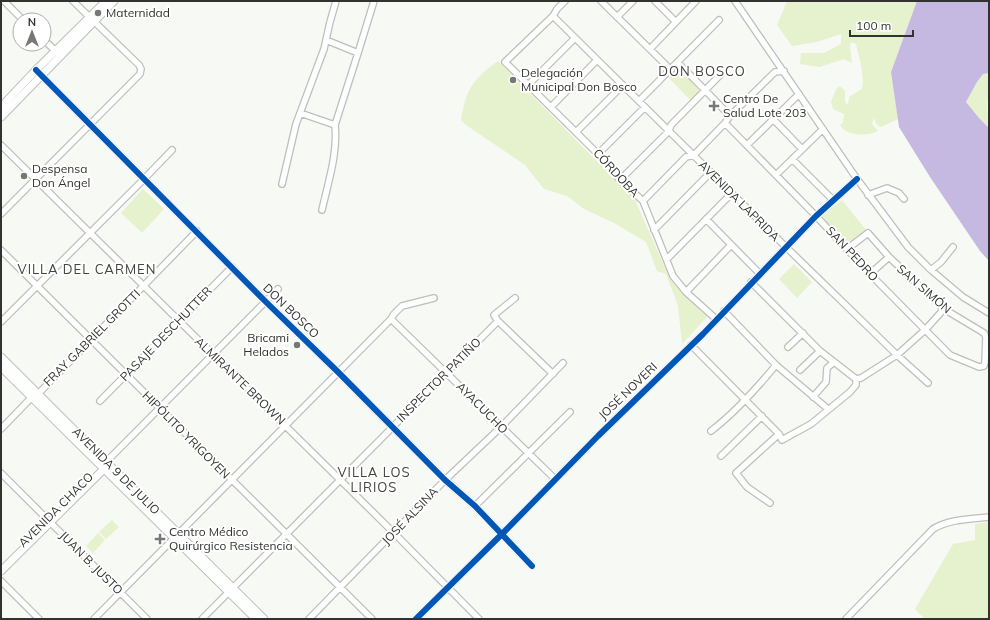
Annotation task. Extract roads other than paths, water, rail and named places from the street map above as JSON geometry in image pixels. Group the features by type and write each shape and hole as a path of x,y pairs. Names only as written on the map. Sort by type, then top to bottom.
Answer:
{"main road":[{"path":"92,20 106,1"},
{"path":"1,117 58,53 114,1"},
{"path":"1,107 39,73"},
{"name":"AVENIDA 9 DE JULIO","path":"1,357 35,395 104,466 177,535 231,590 256,619"},
{"name":"AVENIDA 9 DE JULIO","path":"1,367 35,395"},
{"name":"AVENIDA CHACO","path":"1,566 104,466"},
{"name":"AVENIDA CHACO","path":"1,571 48,521"},
{"name":"AVENIDA 9 DE JULIO","path":"231,590 264,619"}],"street":[{"path":"4,1 15,12"},
{"path":"1,214 140,74 141,69 139,65 73,1"},
{"path":"282,184 296,124 324,49 336,1"},
{"path":"322,210 334,155 336,135 335,125 374,1"},
{"path":"553,16 557,9 565,1"},
{"path":"601,1 671,70"},
{"path":"617,16 633,1"},
{"path":"655,1 676,22"},
{"path":"650,49 696,1"},
{"path":"735,1 868,195 908,247 931,270 963,297 989,313"},
{"name":"AVENIDA LAPRIDA","path":"553,16 786,247 897,355 928,383"},
{"name":"CÓRDOBA","path":"553,16 505,62 598,154 620,180 643,201 673,276 686,292 716,319"},
{"path":"639,101 719,20"},
{"path":"528,85 575,38"},
{"path":"326,40 358,53"},
{"path":"52,47 58,53"},
{"path":"551,107 598,60"},
{"path":"678,63 730,116"},
{"path":"643,201 686,157 694,155 730,116 775,72 784,71"},
{"path":"620,180 669,131 671,125 723,72"},
{"name":"DON BOSCO","path":"39,73 445,480 475,506 532,566"},
{"path":"576,132 623,85"},
{"path":"747,146 799,94"},
{"path":"598,154 645,107"},
{"path":"300,113 335,125"},
{"path":"773,119 802,149"},
{"name":"SAN PEDRO","path":"725,123 950,355 979,367 984,366 986,362"},
{"path":"776,175 823,128"},
{"name":"ALMIRANTE BROWN","path":"1,145 394,533 478,619"},
{"path":"1,322 172,150"},
{"path":"792,159 833,200"},
{"path":"654,230 711,172"},
{"name":"JOSÉ NOVERI","path":"416,619 691,345 816,216 857,179"},
{"path":"868,195 887,188 899,193 904,199"},
{"path":"667,259 732,193"},
{"path":"706,219 760,274"},
{"name":"FRAY GABRIEL GROTTI","path":"1,429 144,286 196,231"},
{"name":"SAN SIMÓN","path":"847,249 868,233 889,257 944,308 984,333 986,337 986,362"},
{"path":"686,292 732,245"},
{"path":"931,270 941,262 953,246"},
{"name":"HIPÓLITO YRIGOYEN","path":"1,250 372,619"},
{"path":"870,274 889,257"},
{"name":"PASAJE DESCHUTTER","path":"100,401 232,267"},
{"path":"751,282 820,351 856,379"},
{"path":"104,466 278,289"},
{"path":"94,619 391,319 402,306 434,298"},
{"path":"515,298 494,315 498,321 553,374"},
{"path":"856,379 861,378 897,355 925,330 944,308"},
{"path":"724,311 776,365 828,409"},
{"name":"AYACUCHO","path":"391,319 555,479"},
{"name":"INSPECTOR PATIÑO","path":"202,619 498,321"},
{"path":"788,347 803,333"},
{"path":"691,345 746,399 779,434 782,440 811,424 850,392 856,384 856,379"},
{"path":"800,370 820,351"},
{"path":"814,397 826,382 827,368 834,362"},
{"name":"JOSÉ ALSINA","path":"308,619 445,480 501,427 563,363"},
{"path":"711,431 755,390 776,365"},
{"path":"475,506 570,412"},
{"path":"721,456 762,416"},
{"path":"770,503 747,487 736,473 779,434"},
{"name":"JUAN B. JUSTO","path":"1,473 147,619"},
{"path":"846,619 939,525 989,516"},
{"path":"1,580 39,619"}],"place":[{"name":"Maternidad","path":"98,13"},
{"name":"Delegación Municipal Don Bosco","path":"513,80"},
{"name":"Centro De Salud Lote 203","path":"714,106"},
{"name":"Despensa Don Ángel","path":"24,176"},
{"name":"Bricami Helados","path":"297,345"},
{"name":"Centro Médico Quirúrgico Resistencia","path":"160,539"}],"district":[{"name":"DON BOSCO","path":"702,71"},
{"name":"VILLA DEL CARMEN","path":"87,269"},
{"name":"VILLA LOS LIRIOS","path":"374,480"}]}
